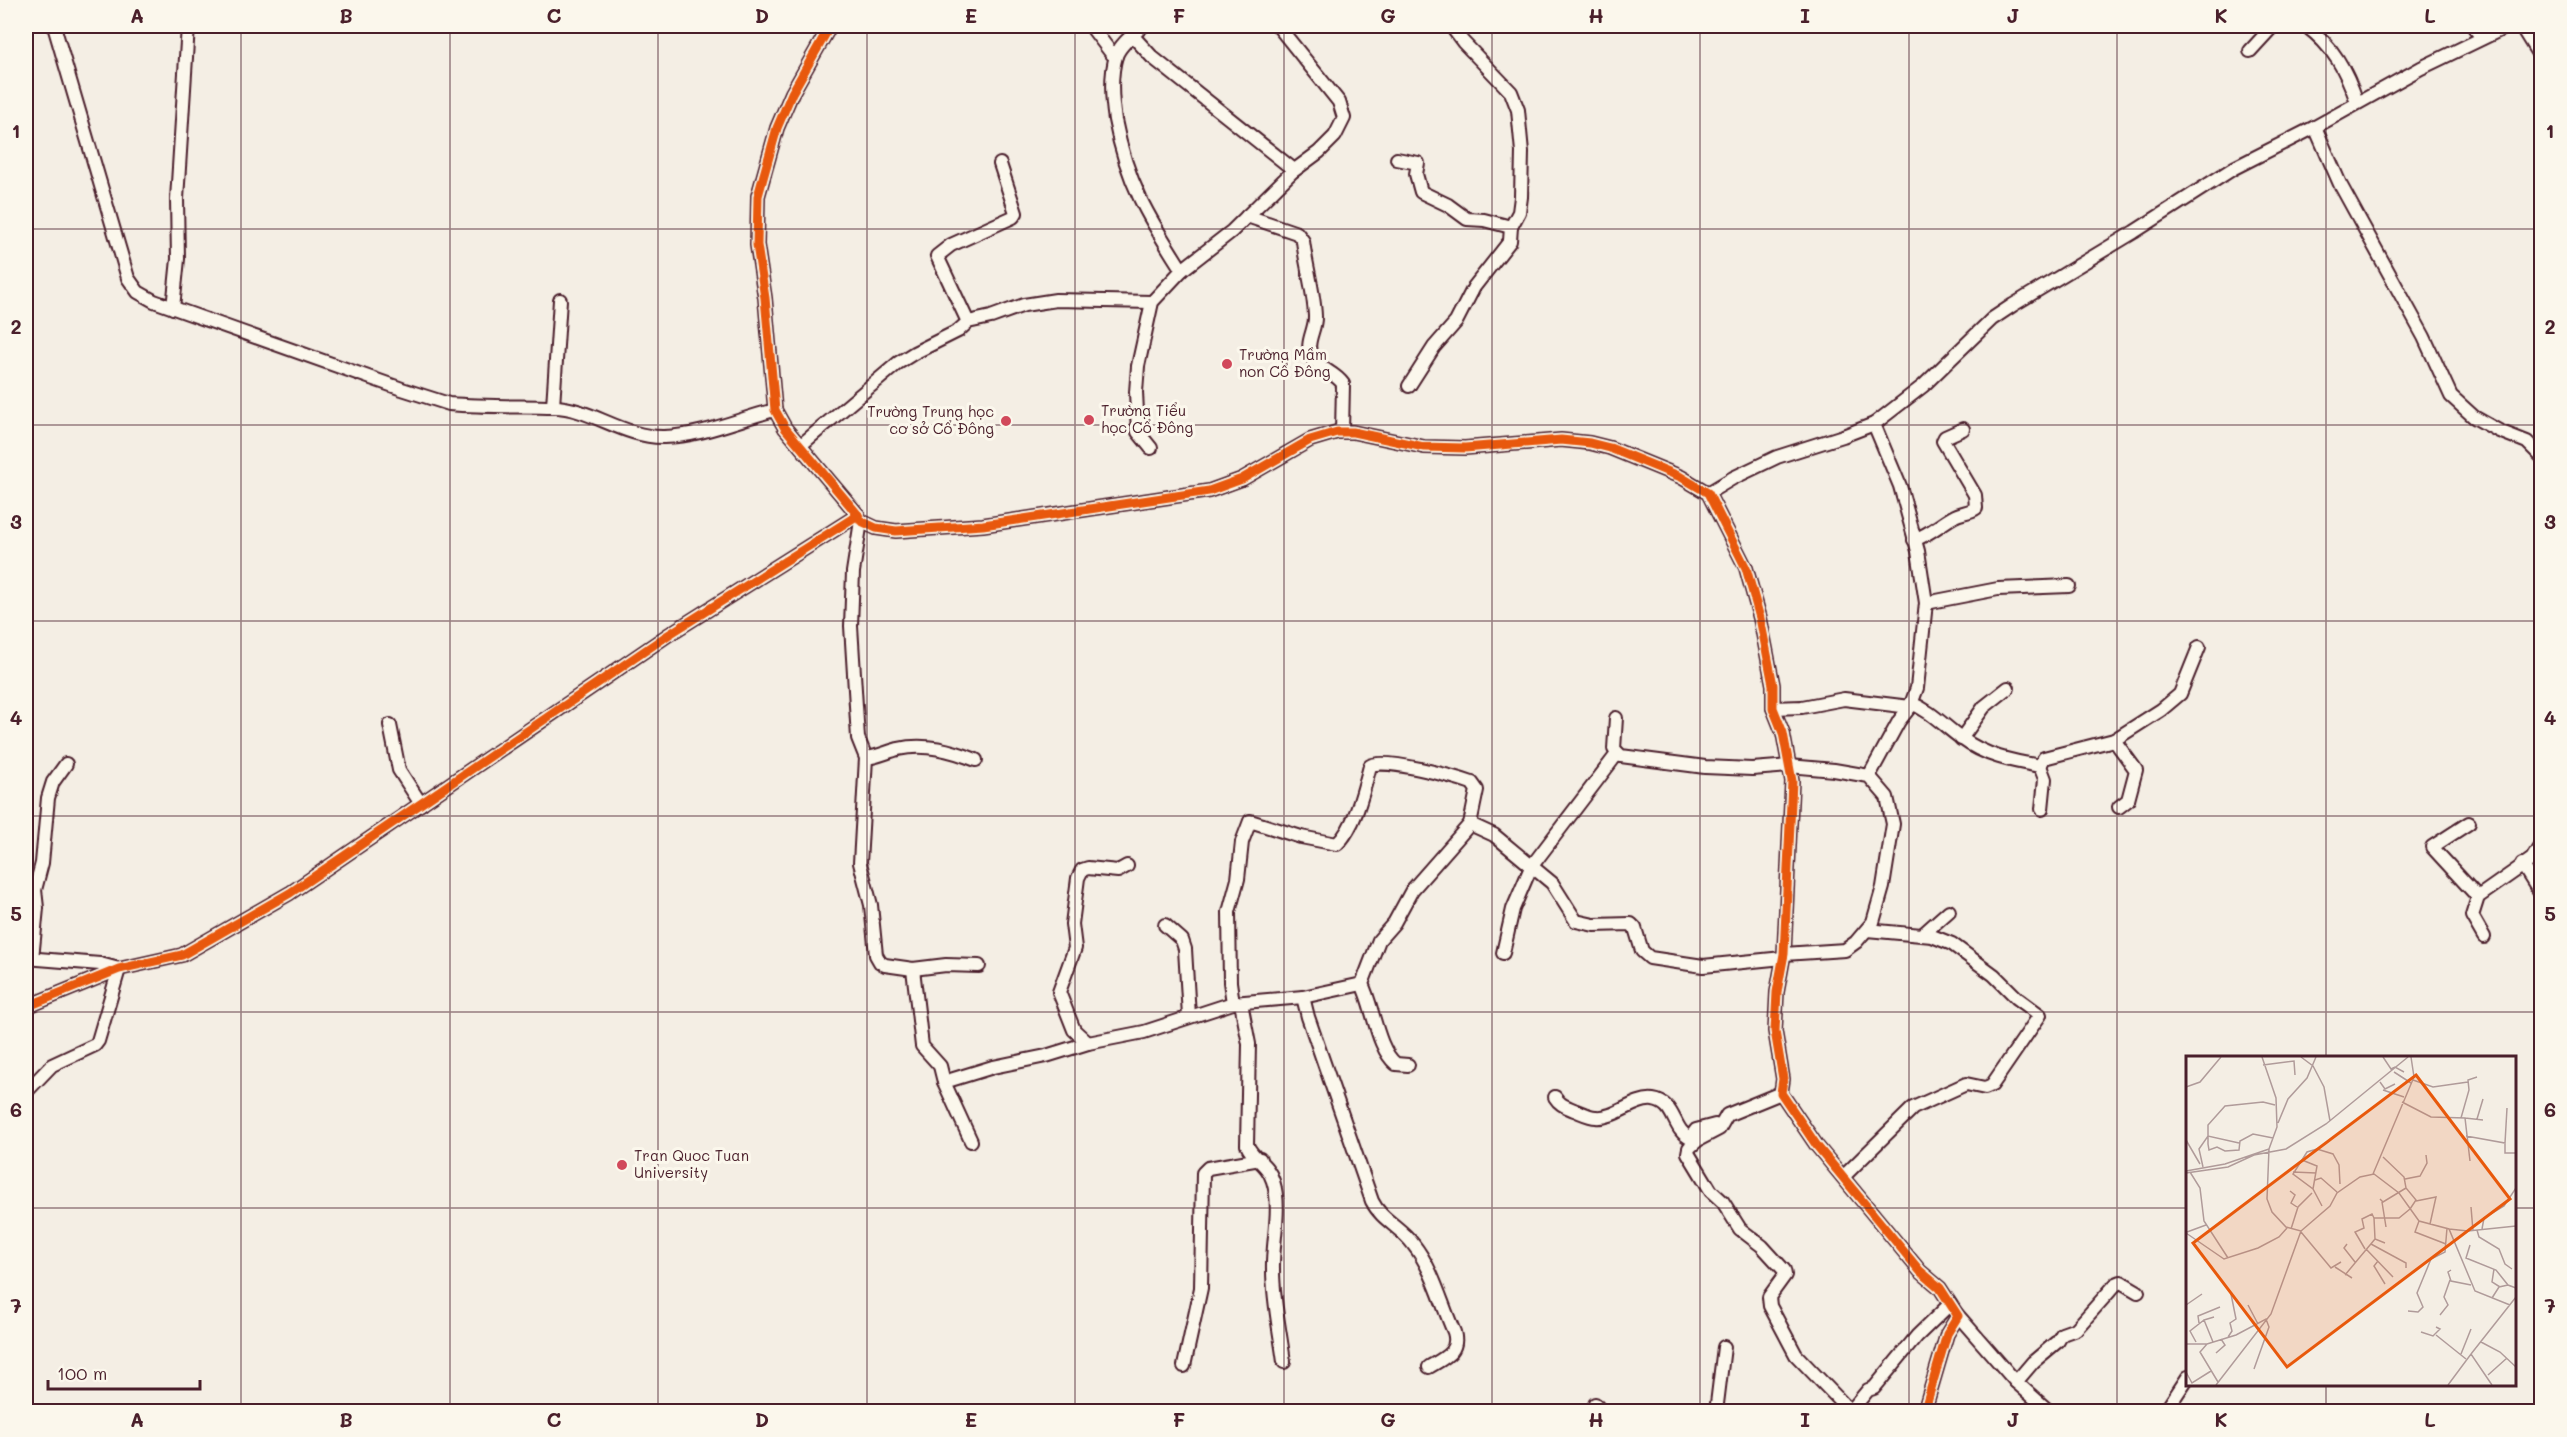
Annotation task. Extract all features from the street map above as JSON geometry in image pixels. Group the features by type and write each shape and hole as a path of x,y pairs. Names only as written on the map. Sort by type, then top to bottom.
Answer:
{"street":[{"path":"54,26 128,278 142,295 173,308 449,404 483,407 553,406 583,413 635,433 664,437 692,435 775,410"},
{"path":"173,308 178,259 177,199 188,26"},
{"path":"830,26 792,93 777,128 758,196 757,245 765,297 775,410 785,428 859,518 876,528 896,531 983,525 1209,491 1242,479 1310,440 1342,432 1424,447 1465,448 1561,440 1590,442 1681,477 1708,494 1746,568 1760,618 1773,685 1773,708 1783,733 1792,781 1784,956 1777,992 1775,1031 1783,1079 1781,1093 1816,1146 1920,1271 1940,1288 1958,1316 1947,1334 1924,1412"},
{"path":"1093,26 1112,54 1116,56"},
{"path":"1143,26 1132,35 1116,56 1113,107 1121,151 1144,210 1182,270"},
{"path":"1151,448 1138,432 1136,392 1144,335 1152,302 1182,270 1232,231 1294,170 1335,136 1344,118 1339,102 1278,26"},
{"path":"1409,386 1434,347 1456,322 1474,287 1510,242 1511,227 1519,212 1521,197 1522,152 1518,110 1511,92 1463,42 1451,26"},
{"path":"2250,51 2273,26"},
{"path":"2306,26 2320,37 2341,62 2357,102"},
{"path":"2473,26 2482,38"},
{"path":"1708,494 1778,457 1874,424 1923,386 1992,319 2013,304 2134,232 2234,168 2315,127 2357,102 2508,26"},
{"path":"2521,26 2541,60"},
{"path":"1132,35 1152,57 1294,170"},
{"path":"2315,127 2340,184 2424,337 2451,396 2482,422 2527,442 2541,457"},
{"path":"1397,159 1418,163 1416,174 1421,192 1448,205 1467,219 1484,220 1511,227"},
{"path":"968,322 937,255 951,245 1016,213 1000,164"},
{"path":"1247,216 1297,233 1303,241 1315,315 1308,349 1322,368 1339,377 1343,384 1342,432"},
{"path":"553,406 560,300"},
{"path":"801,445 898,363 958,331 968,322 991,317 1024,305 1056,300 1152,302"},
{"path":"1869,776 1911,705 1917,688 1926,603 1914,540 1900,486 1874,424"},
{"path":"1914,540 1932,533 1954,516 1971,512 1976,508 1975,495 1943,442 1945,437 1963,429"},
{"path":"859,518 853,572 851,626 858,738 866,758 860,863 871,905 876,955 885,965 913,969 946,965 979,966"},
{"path":"26,1007 119,969 182,955 290,893 668,635 859,518"},
{"path":"1926,603 1998,589 2069,586"},
{"path":"2042,809 2045,779 2040,766 2044,758 2114,740 2161,710 2180,694 2199,647"},
{"path":"1961,739 1984,707 2008,688"},
{"path":"1773,708 1802,707 1844,699 1911,705 1927,711 1961,739 2000,758 2040,766"},
{"path":"1470,824 1494,835 1554,885 1576,921 1594,925 1631,924 1635,928 1642,951 1650,958 1703,966 1845,950 1867,930 1874,920 1883,886 1893,824 1887,797 1869,776 1789,766 1752,770 1705,767 1617,754 1614,749 1616,718"},
{"path":"390,725 399,770 421,804"},
{"path":"2114,740 2136,770 2128,800 2119,807"},
{"path":"866,758 899,749 919,747 943,749 976,760"},
{"path":"1503,954 1513,909 1531,867 1617,754"},
{"path":"1284,1362 1277,1324 1273,1273 1275,1188 1269,1170 1260,1159 1251,1155 1247,1145 1250,1044 1230,982 1229,912 1238,879 1242,842 1250,821 1301,837 1337,844 1343,838 1356,810 1370,766 1377,762 1408,766 1472,783 1477,790 1470,824 1412,890 1394,923 1379,939 1362,984 1370,999 1386,1053 1396,1064 1408,1065"},
{"path":"66,764 53,782 48,798 42,863 35,890 37,908 29,958 100,964 119,969"},
{"path":"2469,823 2432,847 2478,897"},
{"path":"2484,936 2472,916 2478,897 2532,859 2541,843"},
{"path":"2522,864 2541,896"},
{"path":"1088,1043 1074,1030 1059,992 1075,948 1072,924 1078,878 1082,870 1088,868 1118,871 1127,866"},
{"path":"1922,935 1949,911"},
{"path":"1165,925 1182,940 1185,949 1189,1016"},
{"path":"1843,1177 1893,1125 1913,1108 1966,1084 1989,1087 2039,1018 2039,1013 2017,998 1994,975 1970,956 1941,939 1867,930"},
{"path":"26,1092 52,1065 95,1046 119,969"},
{"path":"913,969 922,1046 940,1066 944,1082 971,1141"},
{"path":"944,1082 1088,1043 1144,1032 1189,1016 1237,1003 1304,997 1362,984"},
{"path":"1304,997 1308,1017 1372,1201 1381,1216 1408,1238 1420,1252 1454,1332 1457,1341 1454,1350 1429,1367"},
{"path":"1781,1093 1727,1115 1719,1129 1698,1140 1689,1148 1688,1153 1711,1191 1724,1202 1740,1229 1762,1246 1784,1270 1785,1275 1769,1297 1770,1306 1796,1355 1850,1411 1868,1390 1874,1388 1917,1336 1952,1308"},
{"path":"1555,1097 1559,1104 1597,1118 1646,1101 1664,1103 1673,1114 1683,1135 1690,1138 1696,1130 1721,1122"},
{"path":"1184,1366 1201,1288 1203,1173 1208,1168 1260,1159"},
{"path":"2016,1383 2033,1362 2058,1341 2062,1334 2076,1329 2116,1284 2121,1282 2138,1292"},
{"path":"1952,1308 2016,1383 2050,1412"},
{"path":"1716,1412 1724,1347"},
{"path":"2165,1412 2186,1379"}],"cycle path":[{"path":"26,1007 119,969 182,955 290,893 668,635 858,515 785,428 775,410 765,298 757,245 758,196 777,128 792,93 830,26"},
{"path":"858,515 861,521 876,528 896,531 983,525 1209,491 1242,479 1310,440 1337,432 1353,432 1424,447 1465,448 1561,440 1590,443 1610,448 1681,477 1708,493 1746,568 1760,618 1773,685 1773,708 1783,733 1792,781 1784,954 1777,992 1775,1031 1783,1079 1781,1093 1817,1146 1920,1271 1940,1288 1958,1316 1947,1334 1924,1412"}],"place":[{"name":"Trường Mầm non Cổ Đông","path":"1227,364"},
{"name":"Trường Tiểu học Cổ Đông","path":"1089,420"},
{"name":"Trường Trung học cơ sở Cổ Đông","path":"1006,421"},
{"name":"Tran Quoc Tuan University","path":"622,1165"}]}
